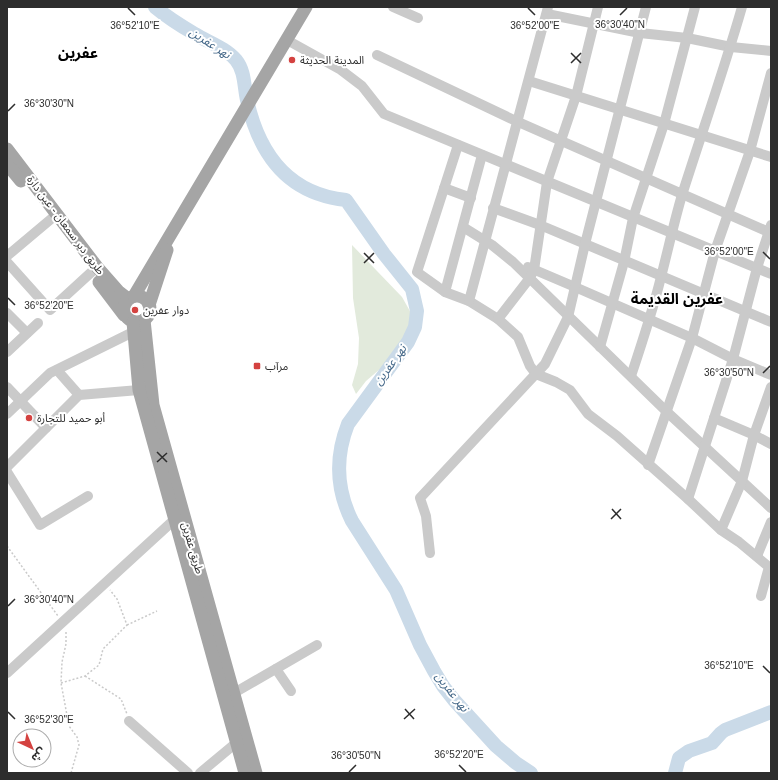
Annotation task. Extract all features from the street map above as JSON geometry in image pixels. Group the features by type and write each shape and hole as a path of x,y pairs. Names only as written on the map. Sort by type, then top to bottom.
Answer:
{"main road":[{"path":"174,229 149,305 149,313 134,322 123,308 131,298 174,229 306,7"},
{"name":"طريق دير سمعان - عين دارة","path":"7,149 54,216 134,322"},
{"name":"طريق دير سمعان - عين دارة","path":"7,164 54,216"},
{"name":"طريق دير سمعان - عين دارة","path":"94,270 119,292 131,298 141,297 145,299 149,305"},
{"name":"طريق عفرين","path":"134,322 139,390 244,773"},
{"name":"طريق عفرين","path":"134,322 153,405 256,773"}],"street":[{"path":"394,7 418,18"},
{"path":"498,319 532,274 547,182 576,96 598,7"},
{"path":"430,553 426,516 420,498 545,364 568,317 585,244 608,161 646,7"},
{"path":"600,347 624,262 633,218 664,124 696,7"},
{"path":"631,376 650,319 671,233 731,47 742,7"},
{"path":"468,301 516,121 529,81 547,10 594,24 640,33 687,38 731,47 771,51"},
{"path":"287,40 341,70 362,86 384,114 771,274"},
{"path":"377,55 516,121 608,161 645,179 770,230 757,268 733,359 688,499"},
{"path":"648,465 692,338 715,251 750,151 771,73"},
{"path":"529,81 771,157"},
{"path":"458,145 417,272 445,292 468,301 498,319 518,337 530,366 536,374 556,382 570,390 588,414 617,436 721,530 739,542 769,567 761,596"},
{"path":"445,292 482,155"},
{"path":"444,188 470,198"},
{"path":"493,208 540,225 624,262 771,322"},
{"path":"7,256 54,216"},
{"path":"463,227 484,240 512,262 532,274 575,287 613,303 771,375"},
{"path":"7,262 50,310 94,270"},
{"path":"532,274 568,317 667,412 771,508"},
{"path":"7,313 27,333"},
{"path":"7,414 50,374 134,322"},
{"path":"7,352 38,323"},
{"path":"57,370 79,395"},
{"path":"7,387 46,428"},
{"path":"721,530 742,481 754,435 771,387"},
{"path":"7,467 79,395 139,390"},
{"path":"714,418 771,444"},
{"path":"7,472 40,525 88,496"},
{"path":"7,673 174,520"},
{"path":"756,556 771,522"},
{"path":"234,693 316,645"},
{"path":"276,668 291,691"},
{"path":"129,721 188,773"},
{"path":"200,773 236,743"}],"path":[{"path":"7,546 64,621 66,644 62,662 61,683 70,726 77,737 79,745 72,773"},
{"path":"105,583 117,599 127,625"},
{"path":"61,683 86,676 99,665 103,649 127,625 157,611"},
{"path":"86,676 121,699 129,721"}],"shaded area":[{"path":"352,245 402,297 411,313 410,333 380,369 366,381 356,394 352,385 358,364 359,338 353,298"}],"waterway":[{"name":"نهر عفرين","path":"155,7 169,18 222,49 236,60 243,74 252,120 259,138 268,154 279,168 292,180 308,189 326,196 346,200 384,254 412,289 417,311 415,327 408,342 348,424 339,461 340,485 352,521 396,590 420,645 443,686 496,746 516,763 531,773"},
{"name":"نهر عفرين","path":"675,773 679,758 689,751 712,743 725,730 771,712"}],"place":[{"name":"المدينة الحديثة","path":"292,60"},
{"name":"دوار عفرين","path":"135,310"},
{"name":"مرآب","path":"257,366"},
{"name":"أبو حميد للتجارة","path":"29,418"}],"district":[{"name":"عفرين","path":"78,52"},
{"name":"عفرين القديمة","path":"677,298"}]}
